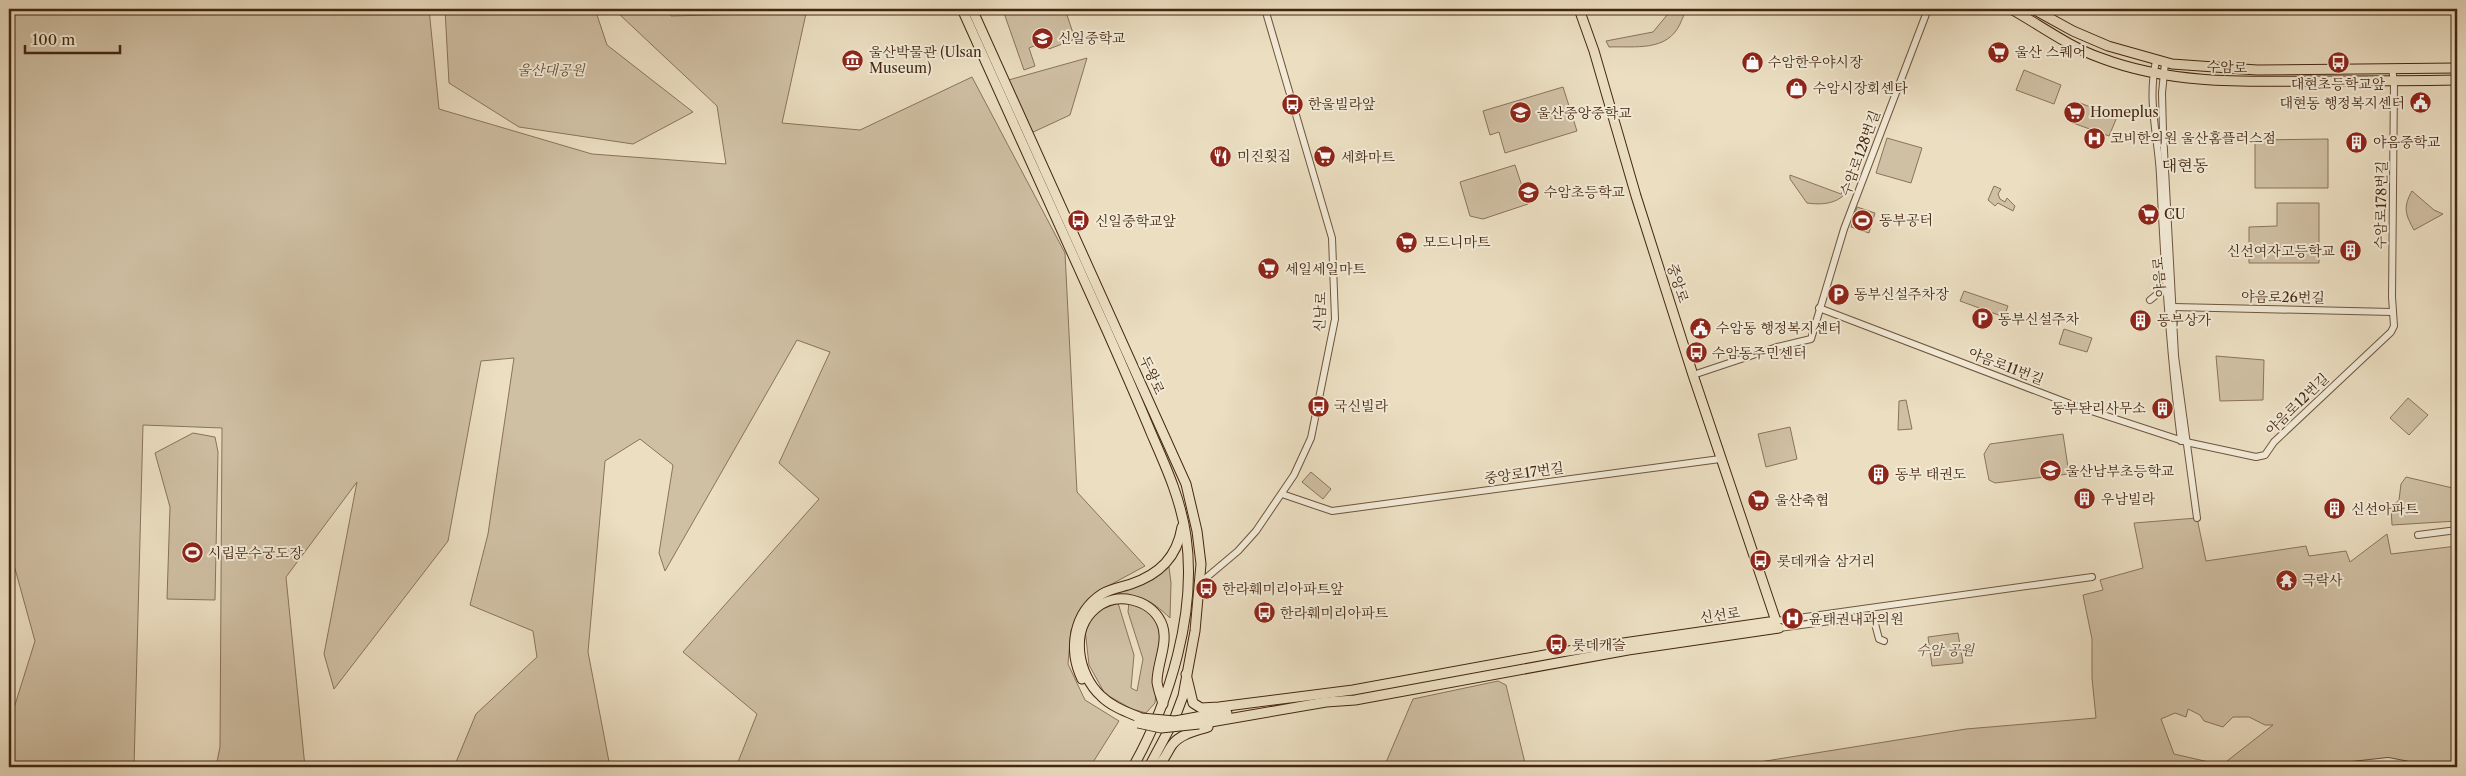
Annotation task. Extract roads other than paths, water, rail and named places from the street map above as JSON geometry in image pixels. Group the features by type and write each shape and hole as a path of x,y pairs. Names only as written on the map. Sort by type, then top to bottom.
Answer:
{"main road":[{"path":"962,9 1119,358 1170,478 1183,519 1186,537 1186,610 1169,689 1133,767"},
{"name":"두왕로","path":"972,9 1183,473 1197,531 1201,564 1195,630 1174,720 1149,767"},
{"name":"중앙로","path":"1579,9 1594,50 1636,196 1720,459 1777,625"},
{"name":"수암로","path":"2012,9 2086,52 2153,74 2199,80 2256,82 2457,80"},
{"name":"수암로","path":"2032,9 2091,39 2161,62 2228,69 2457,68"},
{"path":"1183,519 1179,544 1174,555 1160,569 1134,583 1103,593 1088,606 1074,634 1074,663 1087,689 1119,716 1139,720 1198,720 1326,702 1355,700"},
{"path":"1139,720 1101,696 1090,684 1084,673 1079,653 1079,640 1082,627 1096,608 1117,598 1139,601 1152,608 1165,635 1157,682 1163,704"},
{"name":"신선로","path":"1353,690 1561,652 1777,625"},
{"name":"신선로","path":"1355,700 1777,625"},
{"path":"1186,674 1193,703 1201,708 1353,690"},
{"path":"1198,720 1325,699 1353,690"},
{"path":"1156,767 1174,743 1186,734 1211,726 1330,707 1355,700"}],"street":[{"name":"신남로","path":"1200,583 1238,551 1256,531 1294,475 1311,438 1335,319 1332,238 1265,9"},
{"name":"수암로128번길","path":"1693,374 1777,347 1811,339 1845,226 1928,9"},
{"name":"야음로","path":"2161,62 2153,74 2151,92 2153,128 2160,173 2166,287 2170,307 2183,442"},
{"name":"야음로","path":"2161,62 2163,75 2170,355 2197,518"},
{"name":"수암로178번길","path":"2392,69 2394,81 2392,312"},
{"name":"야음로","path":"2150,300 2166,287"},
{"name":"야음로26번길","path":"2170,307 2392,312"},
{"name":"야음로11번길","path":"1819,308 2073,405 2183,442"},
{"name":"야음로12번길","path":"2183,442 2256,457 2265,455 2274,442 2391,332 2394,326 2392,312"},
{"name":"중앙로17번길","path":"1282,494 1332,511 1720,459"},
{"path":"2418,535 2457,530"},
{"name":"신선로","path":"1777,625 1882,607 2092,577"},
{"path":"1864,617 1882,607"},
{"name":"신선로","path":"1777,625 1864,617"},
{"path":"1864,617 1874,620 1879,639 1884,641"},
{"path":"2334,767 2388,761 2419,767"}],"place":[{"name":"신일중학교","path":"1042,38"},
{"name":"울산 스퀘어","path":"1999,52"},
{"name":"울산박물관 (Ulsan Museum)","path":"853,60"},
{"name":"수암한우야시장","path":"1752,62"},
{"name":"대현초등학교앞","path":"2338,62"},
{"name":"수암시장회센타","path":"1797,88"},
{"name":"대현동 행정복지센터","path":"2421,103"},
{"name":"한울빌라앞","path":"1292,104"},
{"name":"Homeplus","path":"2074,112"},
{"name":"울산중앙중학교","path":"1521,113"},
{"name":"코비한의원 울산홈플러스점","path":"2094,138"},
{"name":"야음중학교","path":"2357,142"},
{"name":"미진횟집","path":"1221,156"},
{"name":"세화마트","path":"1325,157"},
{"name":"수암초등학교","path":"1528,192"},
{"name":"CU","path":"2148,214"},
{"name":"동부공터","path":"1863,220"},
{"name":"신일중학교앞","path":"1079,221"},
{"name":"모드니마트","path":"1407,242"},
{"name":"신선여자고등학교","path":"2351,251"},
{"name":"세일세일마트","path":"1269,269"},
{"name":"동부신설주차장","path":"1838,294"},
{"name":"동부신설주차","path":"1982,319"},
{"name":"동부상가","path":"2141,320"},
{"name":"수암동 행정복지센터","path":"1700,328"},
{"name":"수암동주민센터","path":"1696,353"},
{"name":"국신빌라","path":"1318,406"},
{"name":"동부돤리사무소","path":"2162,408"},
{"name":"울산남부초등학교","path":"2050,471"},
{"name":"동부 태권도","path":"1879,474"},
{"name":"우남빌라","path":"2085,499"},
{"name":"울산축협","path":"1759,500"},
{"name":"신선아파트","path":"2335,509"},
{"name":"시립문수궁도장","path":"192,553"},
{"name":"롯데캐슬 삼거리","path":"1761,561"},
{"name":"극락사","path":"2286,580"},
{"name":"한라훼미리아파트앞","path":"1206,589"},
{"name":"한라훼미리아파트","path":"1264,613"},
{"name":"윤태권내과의원","path":"1793,619"},
{"name":"롯데캐슬","path":"1556,645"}],"district":[{"name":"대현동","path":"2185,165"}],"park label":[{"name":"울산대공원","path":"551,70"},
{"name":"수암 공원","path":"1945,650"}]}
